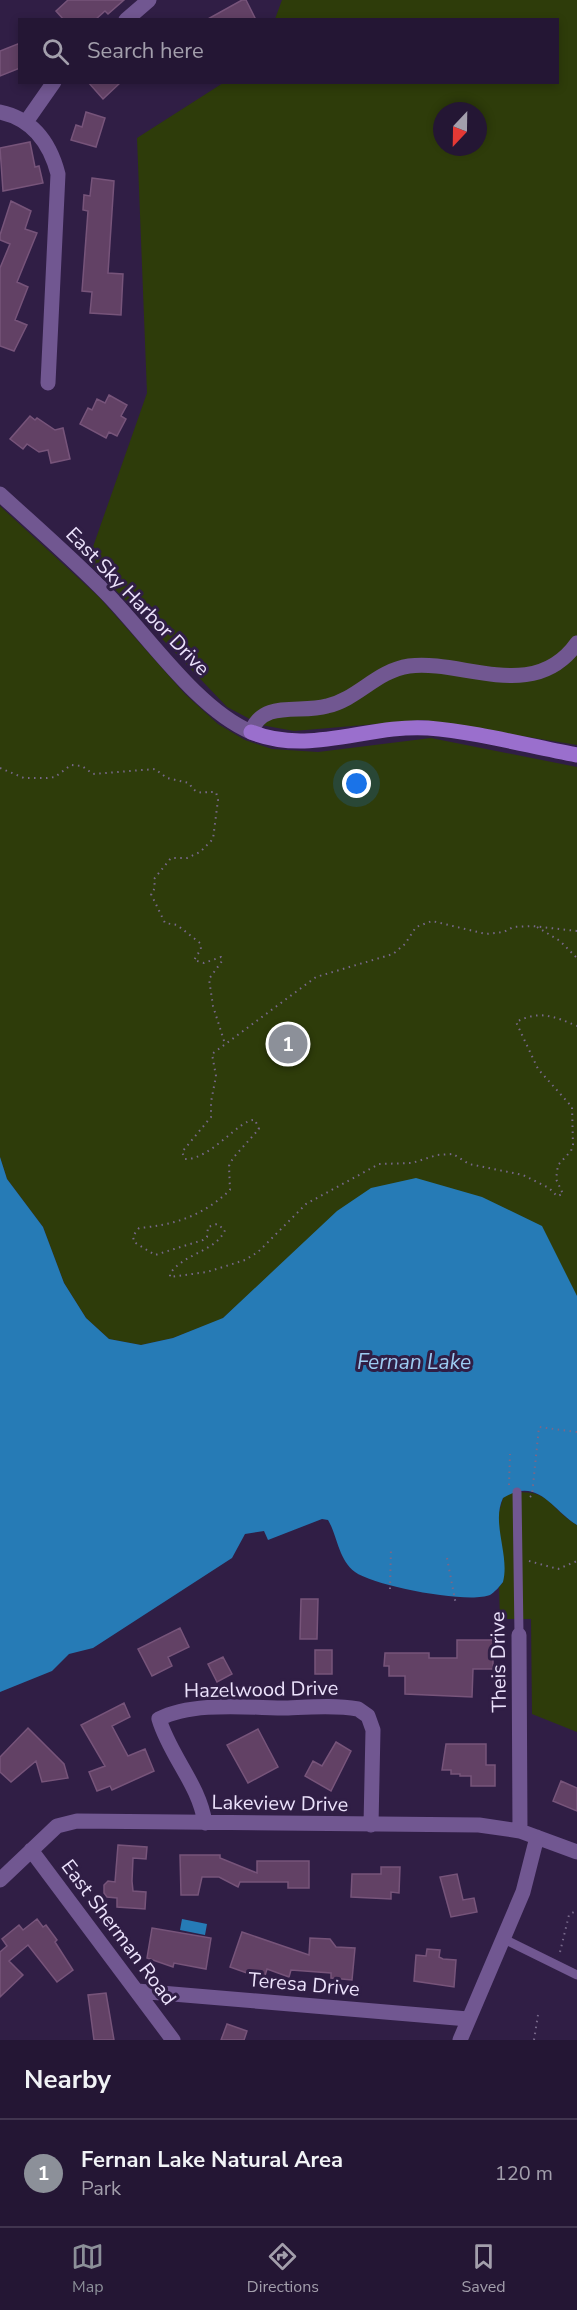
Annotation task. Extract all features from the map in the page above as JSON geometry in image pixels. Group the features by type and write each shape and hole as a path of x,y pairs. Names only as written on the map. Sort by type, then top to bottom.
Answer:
{"street":[{"path":"128,18 148,0"},
{"path":"26,122 53,84"},
{"path":"0,112 26,122 40,134 49,147 58,174 48,383"},
{"name":"East Sky Harbor Drive","path":"0,494 107,594 203,698 223,716 251,732"},
{"path":"577,643 556,664 522,674 485,674 420,666 396,669 383,674 329,706 278,710 264,714 256,720 251,732 281,740 305,741 428,728 577,755"},
{"name":"Theis Drive","path":"519,1635 520,1831"},
{"name":"Hazelwood Drive","path":"205,1823 199,1798 164,1734 159,1719 168,1714 195,1709 321,1707 358,1709 371,1721 373,1730 370,1825"},
{"name":"Lakeview Drive","path":"0,1880 62,1823 479,1825 520,1831 577,1852"},
{"path":"460,2040 523,1892 537,1837"},
{"name":"East Sherman Road","path":"31,1850 173,2040"},
{"name":"Teresa Drive","path":"136,1991 468,2019"}],"lane":[{"name":"Theis Drive","path":"513,1491 518,1557 519,1635"},
{"path":"504,1939 577,1975"}],"path":[{"path":"0,768 24,778 56,777 71,765 82,766 93,774 155,769 167,778 189,783 194,792 202,795 216,792 218,800 213,839 200,852 187,858 171,858 154,879 155,888 151,894 165,923 177,925 200,942 201,949 194,960 204,963 221,957 209,979 213,1006 225,1044"},
{"path":"577,931 513,927 504,932 486,934 432,921 416,927 405,944 393,954 316,977 213,1054 216,1076 211,1101 211,1117 187,1143 182,1155 185,1159 192,1159 221,1144 250,1120 258,1123 259,1129 233,1158 230,1166 231,1186 228,1192 181,1222 135,1230 134,1242 155,1256 203,1240 212,1224 225,1230 218,1241 171,1270 170,1277 207,1272 245,1260 258,1252 306,1204 379,1164 411,1163 437,1155 453,1155 469,1164 523,1175 549,1188 557,1196 563,1194 556,1179 558,1164 571,1151 573,1145 572,1107 538,1069 516,1022 532,1014 556,1017 577,1026"},
{"path":"536,927 560,941 577,958"},
{"path":"532,1495 539,1427 577,1432"},
{"path":"510,1454 513,1491"},
{"path":"390,1589 391,1548"},
{"path":"518,1557 558,1569 577,1561"},
{"path":"447,1558 456,1605"},
{"path":"558,1965 569,1916 577,1910"},
{"path":"534,2040 538,2015"}],"green space":[{"path":"282,0 577,0 577,745 423,720 294,731 261,725 227,707 88,561 147,393 137,138 221,84 559,84 559,18 275,18"},
{"path":"0,506 99,597 185,694 218,724 245,740 272,749 318,752 431,738 577,767 577,1296 572,1289 264,1281 222,1319 173,1338 141,1345 109,1339 86,1318 64,1283 43,1227 7,1179 0,1157"},
{"path":"524,1492 542,1496 577,1525 577,1732 532,1714 531,1619 500,1619 499,1587 503,1582 498,1515 503,1498 510,1493"}],"water":[{"name":"Fernan Lake","path":"0,1157 7,1179 43,1227 64,1283 86,1318 109,1339 141,1345 173,1338 223,1318 337,1211 371,1188 416,1178 482,1197 542,1226 577,1296 577,1525 535,1493 515,1492 503,1498 499,1518 505,1572 503,1582 490,1595 479,1597 443,1595 400,1588 355,1572 345,1561 328,1520 322,1519 268,1540 264,1531 245,1534 232,1558 93,1648 69,1654 52,1671 0,1692"},
{"path":"182,1919 207,1924 205,1935 180,1930"}],"building":[{"path":"68,0 124,0 108,14 105,11 97,18 62,18 56,11"},
{"path":"246,0 255,18 210,18"},
{"path":"18,44 18,69 0,76 0,51"},
{"path":"90,84 119,84 103,99"},
{"path":"86,112 105,118 96,147 71,140 76,125 82,127"},
{"path":"30,142 35,167 39,166 43,183 3,191 0,148"},
{"path":"92,178 114,181 108,273 123,274 121,315 90,313 92,292 82,291 88,211 83,210 84,195 90,196"},
{"path":"11,201 31,211 25,229 37,233 17,282 28,287 15,320 27,325 14,351 0,346 0,268 10,244 0,240 0,235"},
{"path":"109,395 127,405 121,416 126,419 117,436 109,432 106,438 80,424 88,408 92,410 97,399 105,403"},
{"path":"30,416 55,430 63,428 70,459 51,463 48,450 39,452 27,444 23,449 10,439"},
{"path":"301,1599 318,1599 317,1639 300,1639"},
{"path":"180,1628 189,1647 168,1657 172,1666 152,1676 138,1649"},
{"path":"457,1640 493,1640 493,1669 473,1669 472,1697 405,1694 405,1676 389,1676 389,1666 384,1666 385,1653 429,1653 429,1658 457,1658"},
{"path":"315,1650 332,1650 332,1674 315,1674"},
{"path":"223,1657 232,1674 217,1682 208,1664"},
{"path":"124,1703 130,1717 112,1726 128,1756 145,1749 154,1771 112,1790 110,1786 97,1791 89,1772 105,1766 81,1725"},
{"path":"28,1728 64,1764 68,1778 42,1782 36,1761 11,1782 0,1772 0,1757"},
{"path":"258,1729 278,1767 248,1783 227,1745"},
{"path":"336,1742 351,1751 331,1791 305,1776 313,1761 322,1766"},
{"path":"446,1744 486,1744 486,1765 495,1765 495,1786 471,1786 471,1776 460,1776 460,1774 451,1774 451,1770 442,1770"},
{"path":"561,1781 577,1788 577,1811 553,1801"},
{"path":"118,1845 147,1847 146,1859 133,1858 132,1881 133,1891 146,1892 145,1909 117,1907 117,1898 107,1897 104,1893 104,1885 108,1881 115,1882"},
{"path":"180,1855 220,1855 220,1858 257,1873 257,1861 309,1861 309,1888 288,1888 288,1882 240,1882 238,1887 219,1877 202,1877 198,1895 181,1895"},
{"path":"381,1867 400,1867 399,1893 391,1892 391,1899 351,1897 352,1874 381,1874"},
{"path":"457,1874 463,1900 474,1898 477,1912 451,1917 440,1877"},
{"path":"37,1919 43,1927 46,1925 57,1940 55,1942 73,1970 57,1982 28,1945 9,1961 23,1975 0,1997 0,1952 7,1946 2,1939 19,1925 23,1930"},
{"path":"152,1928 211,1938 206,1969 174,1963 173,1967 147,1958"},
{"path":"242,1932 309,1955 310,1938 330,1939 336,1947 355,1948 352,1980 331,1978 331,1973 291,1970 289,1977 267,1969 264,1979 230,1967"},
{"path":"427,1949 440,1950 439,1957 443,1959 456,1960 454,1987 414,1981 416,1955 426,1956"},
{"path":"106,1993 114,2040 94,2040 88,1995"},
{"path":"227,2024 247,2031 244,2040 221,2040"}],"place":[{"name":"Fernan Lake Natural Area","path":"288,1044"}]}
